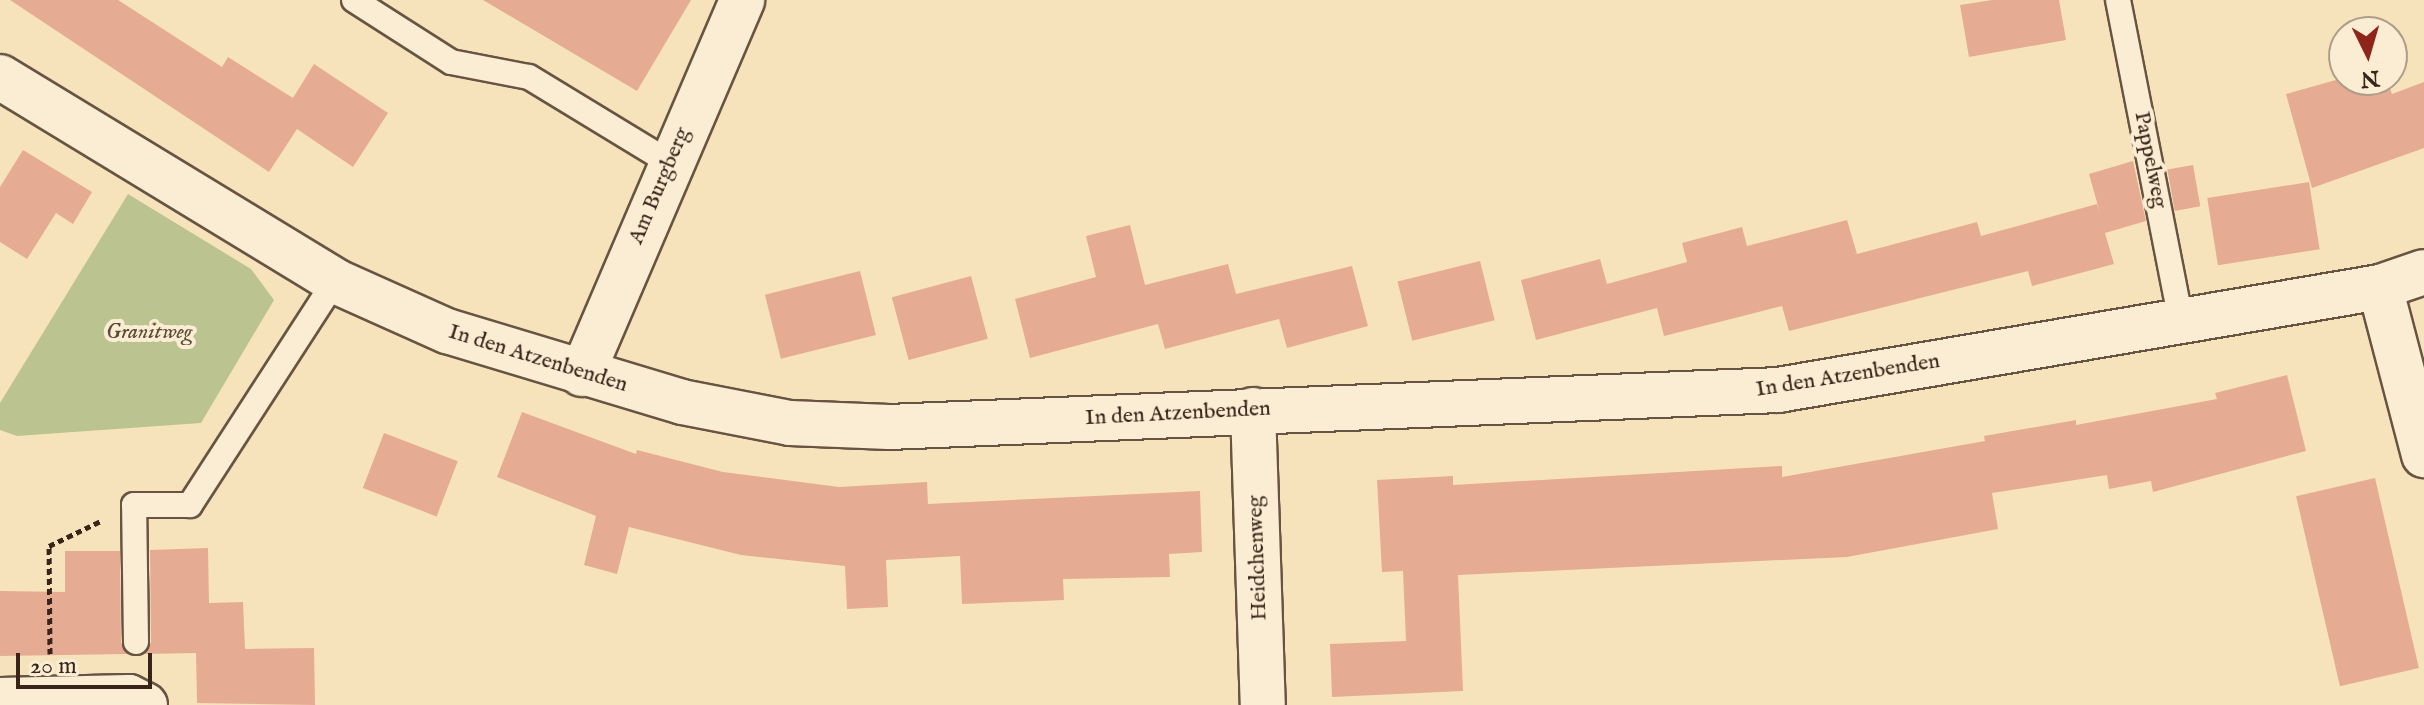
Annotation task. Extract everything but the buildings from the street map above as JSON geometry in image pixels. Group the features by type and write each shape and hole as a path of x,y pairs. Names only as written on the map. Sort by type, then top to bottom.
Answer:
{"street":[{"name":"Am Burgberg","path":"582,374 669,162 742,0"},
{"name":"In den Atzenbenden","path":"0,77 335,281 447,331 682,402 790,423 889,427 1778,390 2380,287 2424,272"},
{"path":"2380,287 2424,455"},
{"name":"Heidchenweg","path":"1253,410 1263,705"},
{"path":"0,700 129,697 145,705"}],"lane":[{"path":"354,0 451,62 529,77 669,162"},
{"name":"Pappelweg","path":"2118,0 2181,320"},
{"path":"136,642 134,505 190,505 335,281"}],"path":[{"path":"50,650 49,546 134,505"}],"green space":[{"name":"Granitweg","path":"128,194 251,269 274,300 201,423 17,436 0,430 0,403"}]}
